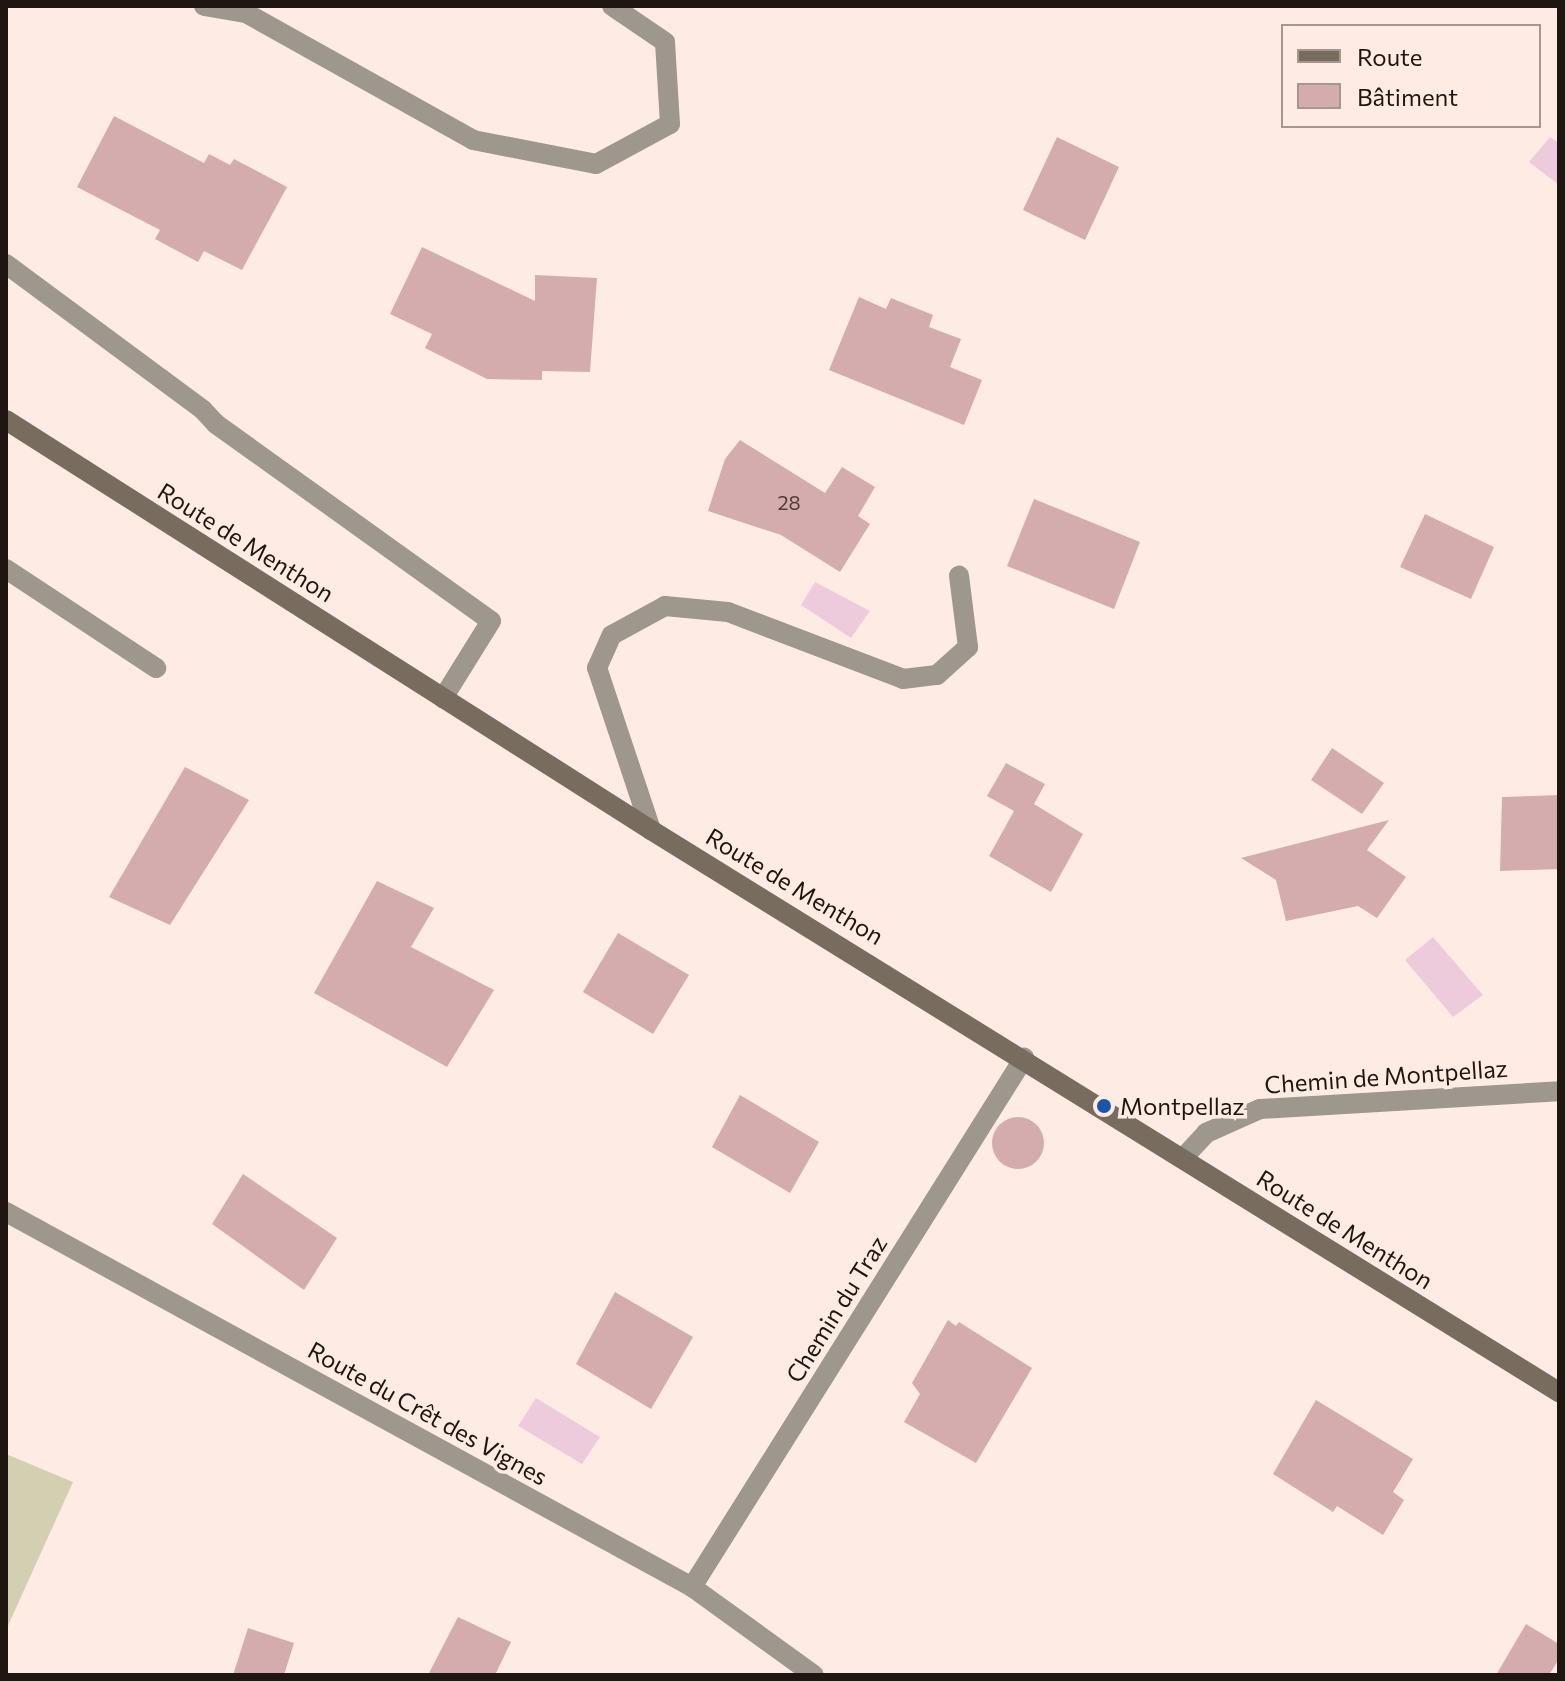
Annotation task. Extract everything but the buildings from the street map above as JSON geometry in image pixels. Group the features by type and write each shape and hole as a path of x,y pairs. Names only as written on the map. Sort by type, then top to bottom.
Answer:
{"main road":[{"name":"Route de Menthon","path":"6,420 651,830 1184,1157 1559,1392"}],"street":[{"path":"204,6 246,13 473,140 596,164 670,124 665,42 612,6"},
{"path":"6,264 203,410 216,424 491,621 443,698"},
{"path":"6,569 156,668"},
{"path":"651,830 597,668 612,635 665,606 728,612 903,679 937,675 968,647 959,576"},
{"name":"Chemin du Traz","path":"692,1587 1024,1058"},
{"name":"Chemin de Montpellaz","path":"1184,1157 1206,1133 1260,1109 1559,1091"},
{"name":"Route du Crêt des Vignes","path":"6,1212 692,1587 814,1675"}],"shaded area":[{"path":"1550,137 1559,143 1559,185 1529,162"},
{"path":"815,582 870,611 851,638 801,605"},
{"path":"1433,937 1483,995 1453,1017 1405,960"},
{"path":"536,1398 600,1437 582,1464 518,1426"},
{"path":"6,1454 73,1482 6,1630"}],"place":[{"name":"Montpellaz","path":"1104,1106"}]}
